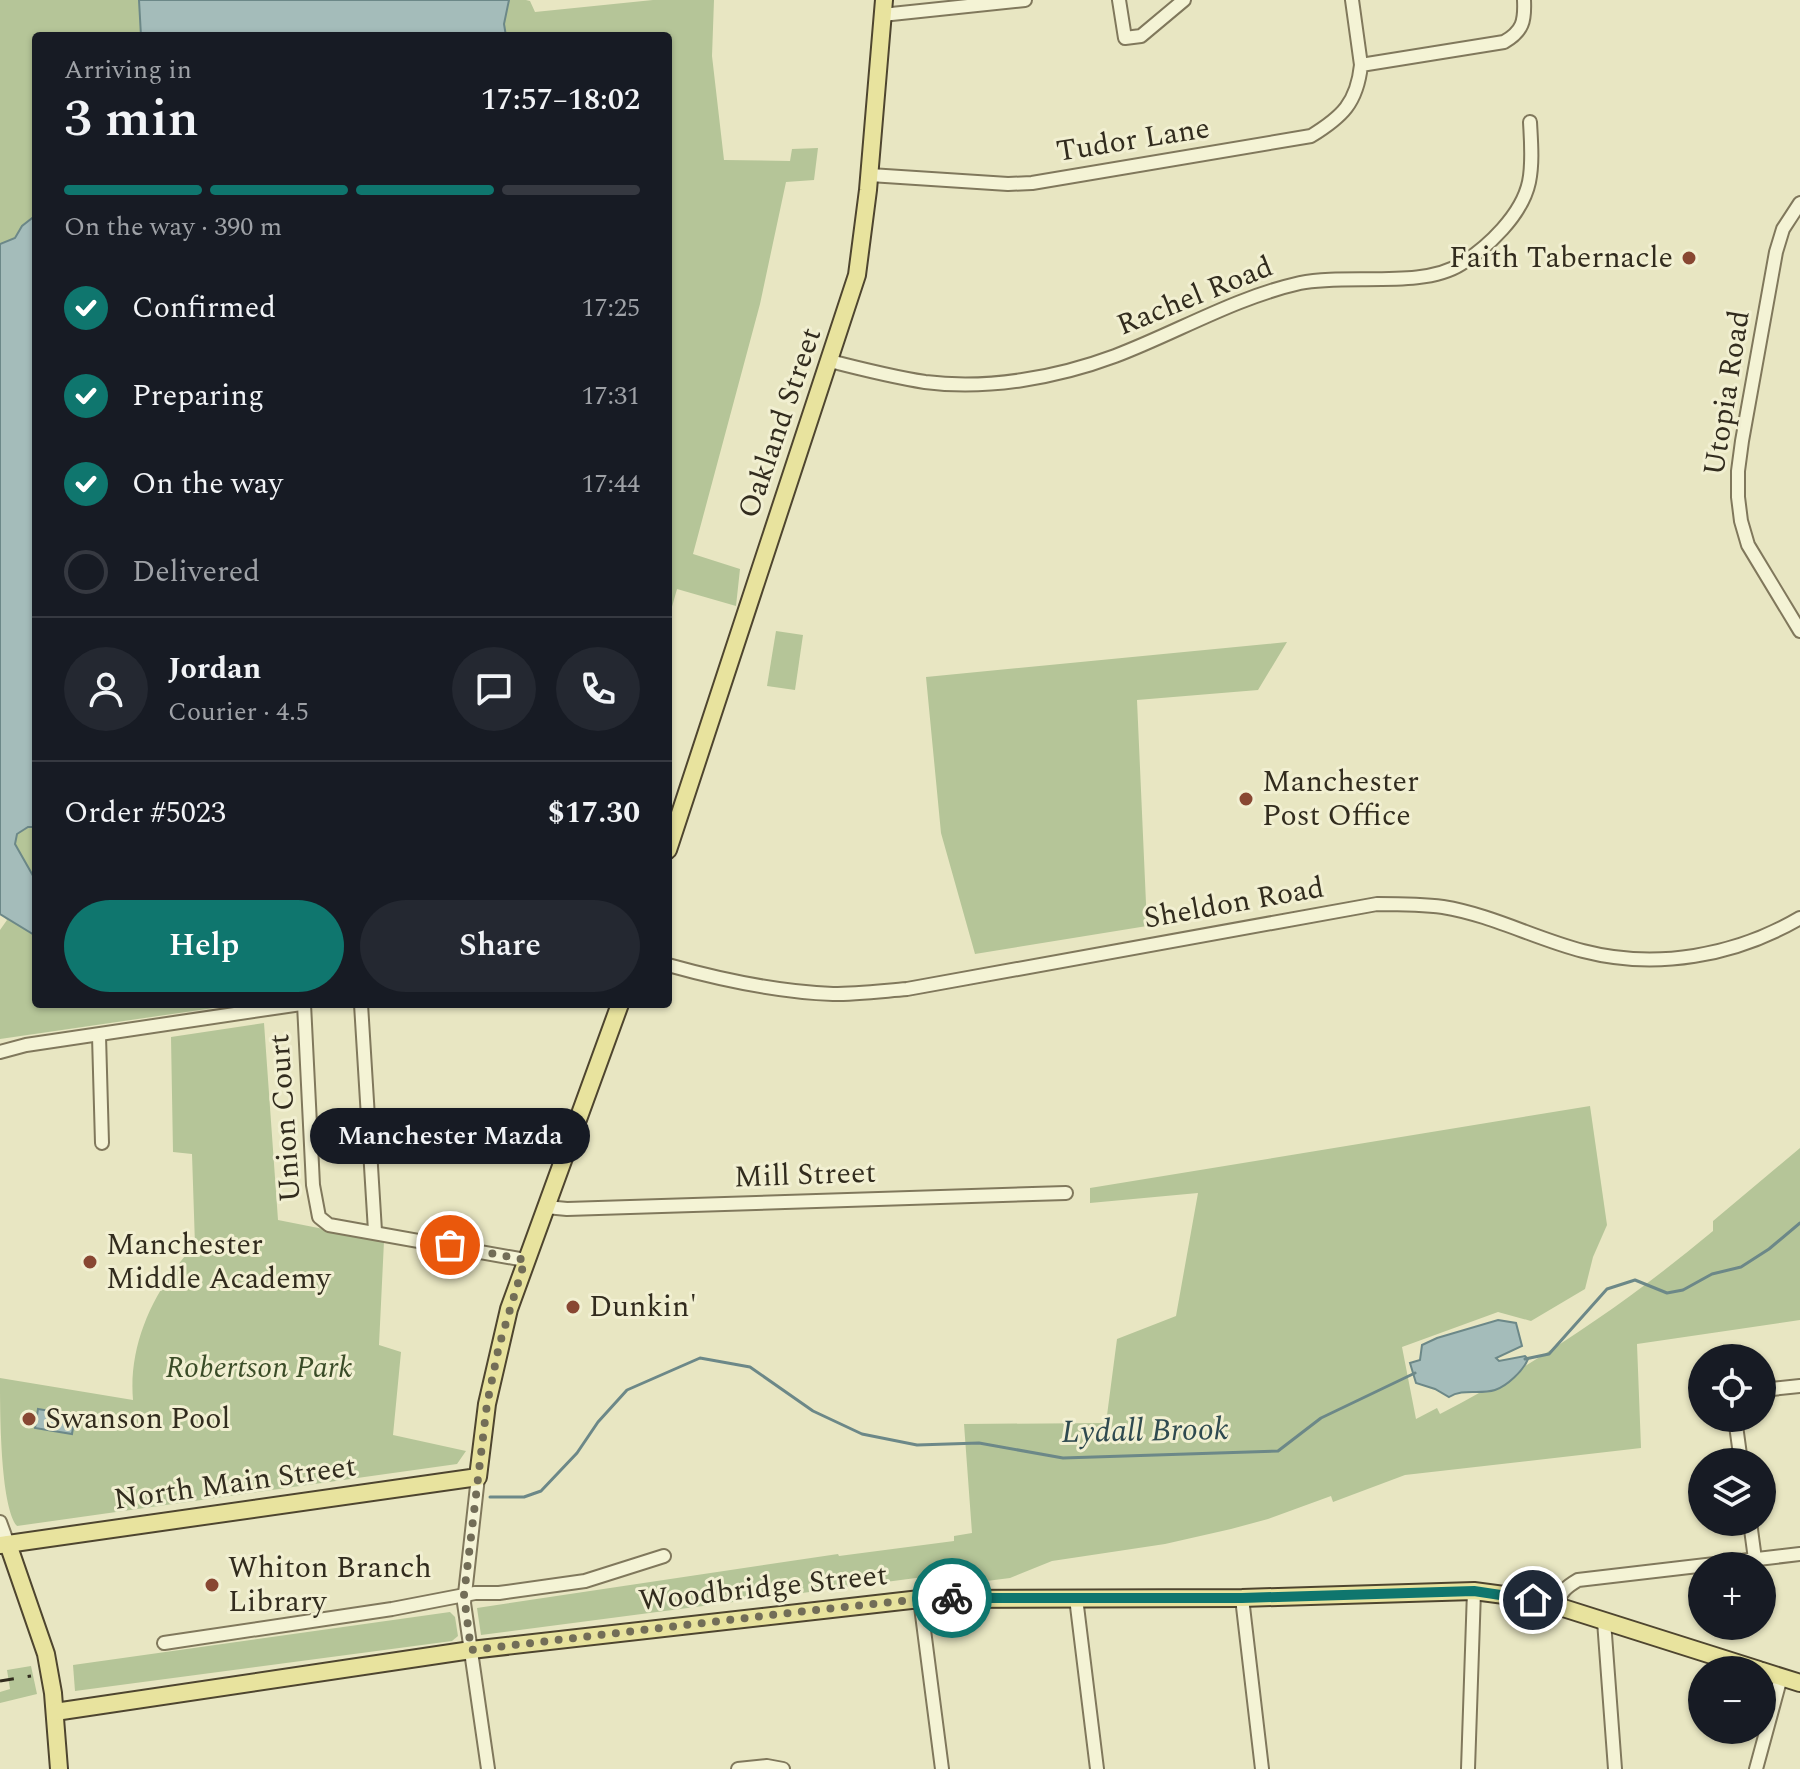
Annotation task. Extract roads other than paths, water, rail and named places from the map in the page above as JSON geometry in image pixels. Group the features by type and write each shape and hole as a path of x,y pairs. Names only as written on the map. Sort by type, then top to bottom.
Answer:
{"main road":[{"name":"Oakland Street","path":"672,838 858,268 870,175 883,8"},
{"path":"478,1477 487,1404 499,1346 525,1260 619,1008"},
{"name":"North Main Street","path":"4,1545 478,1477"},
{"path":"4,1545 44,1647 55,1712 59,1769"},
{"name":"Woodbridge Street","path":"55,1712 471,1650 920,1599 1242,1598 1474,1591 1527,1598 1557,1606 1715,1656"},
{"name":"Woodbridge Street","path":"1776,1675 1800,1683"}],"street":[{"path":"883,8 1025,0"},
{"path":"1119,0 1125,38 1141,36 1184,0"},
{"name":"Tudor Lane","path":"870,175 1032,183 1311,136 1333,122 1350,103 1359,85 1361,65 1352,0"},
{"path":"1361,65 1504,42 1516,35 1525,21 1524,0"},
{"name":"Rachel Road","path":"830,361 929,382 968,384 1014,381 1057,373 1114,356 1222,307 1304,282 1434,276 1460,265 1515,214 1529,183 1530,122"},
{"name":"Utopia Road","path":"1800,203 1783,229 1776,252 1742,441 1738,497 1748,545 1800,631"},
{"name":"Sheldon Road","path":"672,966 797,992 836,994 907,989 1377,904 1444,907 1584,951 1630,959 1670,959 1706,954 1764,936 1800,918"},
{"path":"0,1052 26,1045 277,1008"},
{"name":"Union Court","path":"302,1008 313,1185 319,1217 329,1225 375,1231"},
{"path":"361,1008 375,1231 525,1260"},
{"path":"99,1036 102,1143"},
{"name":"Mill Street","path":"546,1207 1066,1193"},
{"path":"1776,1389 1800,1386"},
{"path":"478,1477 464,1595 488,1769"},
{"path":"0,1522 4,1545"},
{"path":"1776,1557 1800,1554"},
{"path":"164,1643 392,1609 464,1595 592,1579 664,1556"},
{"path":"1557,1606 1559,1596 1566,1587 1578,1580 1688,1567"},
{"path":"1468,1769 1474,1591"},
{"path":"1076,1598 1097,1769"},
{"path":"1242,1598 1262,1769"},
{"path":"920,1599 942,1769"},
{"path":"1604,1621 1615,1769"},
{"path":"1756,1769 1781,1677"},
{"path":"738,1769 767,1766 783,1769"}],"water":[{"path":"139,0 509,0 505,32 141,32"},
{"path":"32,218 32,827 17,834 15,844 32,874 32,934 0,914 0,244 15,238 22,226"},
{"path":"1498,1320 1516,1323 1522,1346 1496,1358 1499,1361 1525,1356 1528,1359 1509,1382 1495,1390 1449,1397 1416,1383 1410,1363 1420,1360 1422,1345"},
{"path":"38,1409 75,1415 72,1434 35,1428"}],"waterway":[{"name":"Lydall Brook","path":"1525,1359 1549,1354 1607,1289 1635,1280 1667,1293 1683,1290 1712,1274 1741,1267 1800,1223"},
{"name":"Lydall Brook","path":"490,1497 524,1497 541,1491 577,1453 598,1422 627,1390 700,1358 750,1367 813,1411 862,1434 917,1445 979,1443 1063,1458 1278,1451 1321,1418 1415,1373"}],"railway":[{"path":"0,1681 31,1676"}],"place":[{"name":"Faith Tabernacle","path":"1689,258"},
{"name":"Manchester Post Office","path":"1246,799"},
{"name":"Manchester Mazda","path":"450,1245"},
{"name":"Manchester Middle Academy","path":"90,1262"},
{"name":"Dunkin'","path":"573,1307"},
{"name":"Swanson Pool","path":"29,1419"},
{"name":"Whiton Branch Library","path":"212,1585"}],"park label":[{"name":"Robertson Park","path":"259,1368"}]}
